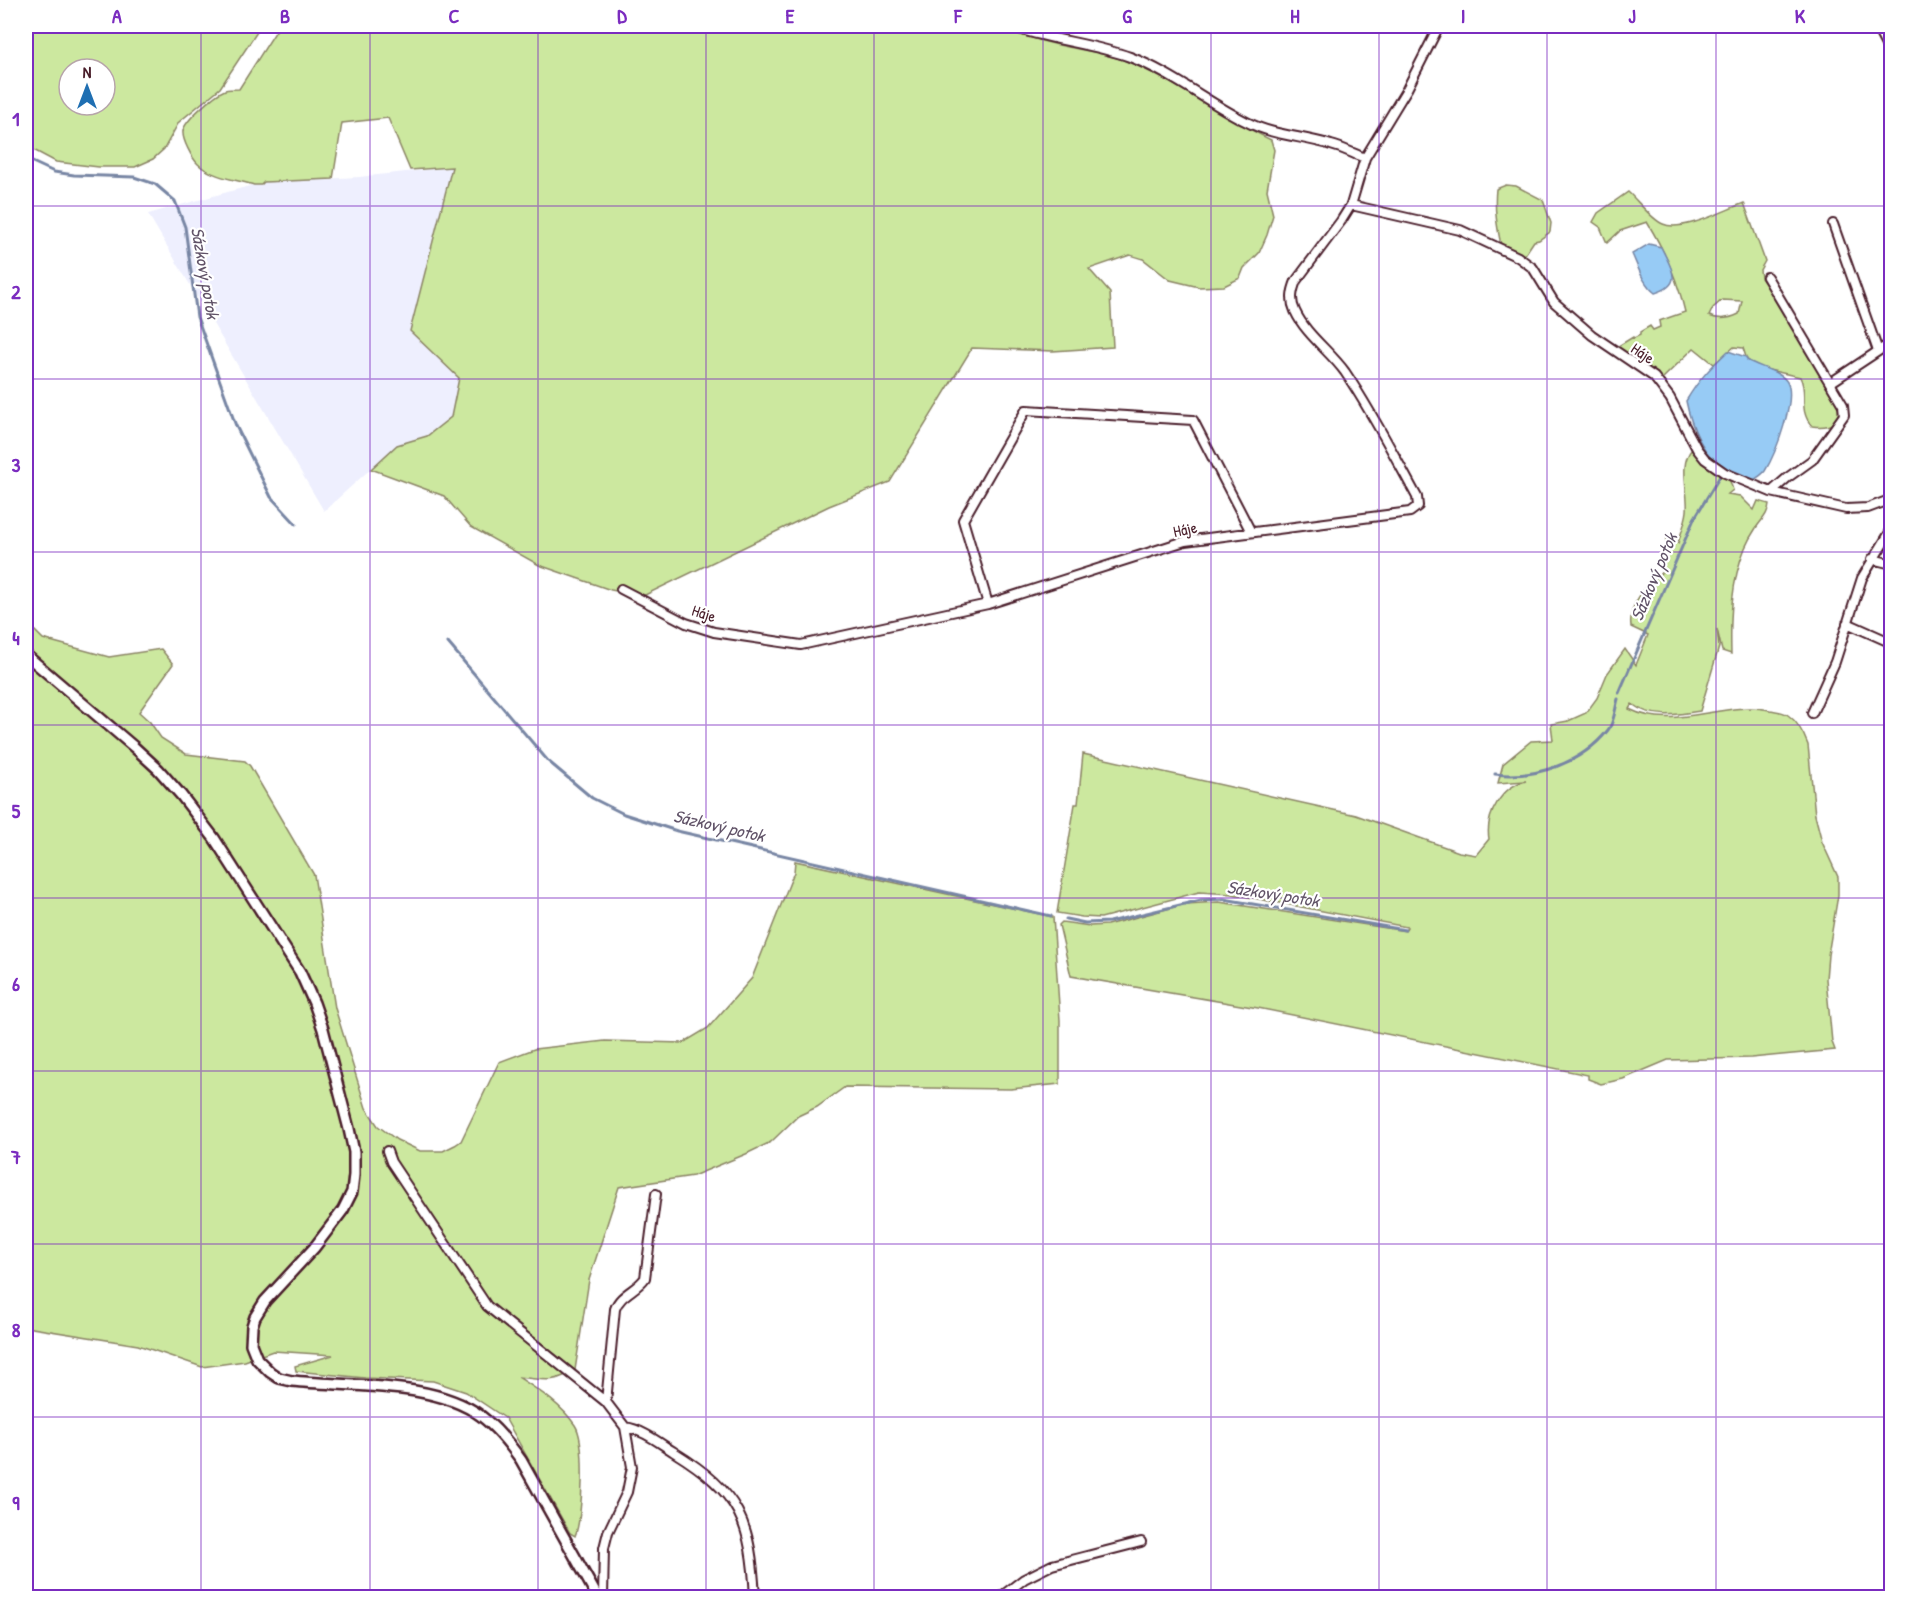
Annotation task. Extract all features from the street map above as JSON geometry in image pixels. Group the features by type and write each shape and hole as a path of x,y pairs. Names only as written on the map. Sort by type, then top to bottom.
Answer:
{"street":[{"path":"1010,26 1104,48 1132,58 1271,133 1330,144 1365,158"},
{"name":"Háje","path":"621,589 696,626 714,632 801,645 988,604 1185,541 1410,512 1418,506 1416,496 1366,405 1343,370 1300,320 1292,300 1292,291 1296,280 1351,205 1365,158 1407,89 1439,26"},
{"path":"1876,26 1892,57"},
{"name":"Háje","path":"1351,205 1460,230 1518,257 1533,268 1554,302 1592,335 1654,377 1670,398 1697,449 1705,459 1725,473 1771,492 1846,509 1868,508 1892,500"},
{"path":"1833,224 1878,351"},
{"path":"1767,278 1843,405 1844,416 1812,460 1771,492"},
{"path":"1830,383 1892,342"},
{"path":"988,604 963,520 1026,410 1193,420 1251,532"},
{"path":"1812,713 1835,662 1862,578 1892,529"},
{"path":"1872,559 1892,564"},
{"path":"1847,623 1892,643"},
{"path":"26,655 134,747 181,795 214,838 300,972 323,1029 351,1138 354,1164 352,1192 331,1228 265,1301 255,1317 251,1344 257,1359 279,1378 429,1394 447,1399 480,1415 509,1443 521,1460 598,1598"},
{"path":"387,1151 397,1172 487,1306 606,1402 625,1426 631,1453 632,1479 608,1532 604,1548 603,1598"},
{"path":"606,1402 615,1309 622,1297 641,1284 645,1278 656,1194"},
{"path":"625,1426 637,1429 695,1465 719,1485 734,1502 743,1520 749,1546 755,1598"},
{"path":"1000,1597 1024,1579 1052,1565 1141,1542"}],"shaded area":[{"path":"452,167 411,330 459,378 451,417 427,436 397,445 324,511 148,214 253,185 261,185 264,182 359,177"}],"green space":[{"path":"26,26 261,26 220,88 179,122 164,149 153,159 135,167 99,167 56,162 26,146"},
{"path":"279,26 993,26 1058,45 1126,61 1145,69 1271,140 1274,150 1267,190 1273,215 1259,253 1244,268 1240,278 1224,286 1199,287 1170,280 1143,259 1130,255 1089,269 1110,293 1113,347 1053,351 972,348 890,482 829,506 643,596 611,590 539,565 471,527 444,496 371,469 397,445 427,436 451,417 459,378 410,331 452,167 410,170 388,118 342,123 333,179 264,182 261,185 254,185 217,175 198,164 184,139 185,126 220,92 239,89"},
{"path":"1506,185 1516,186 1543,200 1551,223 1550,232 1534,241 1524,256 1501,245 1496,217 1496,189"},
{"path":"1628,192 1654,218 1671,226 1692,223 1744,203 1765,261 1760,270 1761,278 1784,310 1837,400 1838,413 1834,422 1825,426 1812,426 1805,414 1804,389 1800,377 1760,368 1747,360 1743,348 1734,347 1714,364 1694,348 1662,379 1638,361 1615,348 1640,335 1640,332 1650,326 1653,330 1660,327 1659,321 1685,312 1670,266 1647,222 1620,231 1607,243 1600,227 1593,222 1598,213","holes":["1722,300 1742,301 1739,314 1724,318 1709,316 1713,308"]},
{"path":"1692,449 1705,465 1730,481 1733,490 1728,494 1740,496 1754,510 1758,501 1769,504 1766,514 1746,545 1740,561 1731,614 1731,654 1722,651 1717,629 1719,647 1700,711 1656,714 1639,709 1632,704 1629,709 1646,715 1664,717 1681,717 1735,709 1770,710 1786,714 1800,728 1808,745 1815,815 1822,842 1838,877 1838,895 1826,979 1832,1042 1835,1050 1751,1058 1668,1060 1623,1079 1601,1084 1588,1079 1588,1075 1258,1008 1071,976 1059,925 1062,922 1090,926 1107,925 1186,904 1219,902 1405,931 1407,927 1232,894 1199,892 1101,918 1057,913 1075,804 1078,804 1083,754 1356,815 1459,852 1476,855 1489,839 1490,821 1497,803 1510,789 1526,781 1498,783 1503,764 1531,741 1553,740 1551,724 1568,721 1586,713 1597,698 1607,674 1625,649 1636,665 1648,635 1631,627 1632,610 1639,596 1662,572 1667,537 1678,543 1687,511 1685,470 1688,455"},
{"path":"26,622 43,639 109,657 161,649 173,664 139,712 150,722 161,738 186,754 245,761 250,766 314,875 335,1008 366,1108 378,1126 397,1140 420,1151 443,1151 461,1141 499,1062 534,1049 605,1041 683,1043 708,1028 752,978 794,872 795,861 1053,917 1060,1020 1060,1084 1011,1089 845,1087 817,1107 798,1116 771,1142 746,1154 693,1176 619,1187 589,1280 575,1370 553,1379 518,1377 549,1398 575,1425 581,1446 582,1479 580,1513 575,1536 570,1533 505,1418 466,1392 433,1381 365,1378 296,1371 295,1366 333,1355 273,1351 245,1361 202,1367 138,1345 26,1327"}],"water":[{"path":"1649,244 1661,247 1673,274 1670,285 1655,293 1644,280 1632,254"},
{"path":"1728,351 1746,357 1752,363 1780,375 1787,382 1789,390 1787,413 1774,453 1765,471 1754,480 1727,471 1711,458 1699,440 1686,401 1705,374"}],"waterway":[{"name":"Sázkový potok","path":"26,159 54,172 134,177 155,184 175,201 185,227 197,317 236,426 271,497 296,524"},
{"name":"Sázkový potok","path":"1619,693 1694,519 1720,476"},
{"name":"Sázkový potok","path":"448,643 548,761 592,798 624,814 677,831 1051,916"},
{"name":"Sázkový potok","path":"1495,774 1526,774 1572,760 1585,752 1608,730 1618,699"},
{"name":"Sázkový potok","path":"1066,919 1085,923 1109,922 1201,900 1224,899 1405,930"}]}
